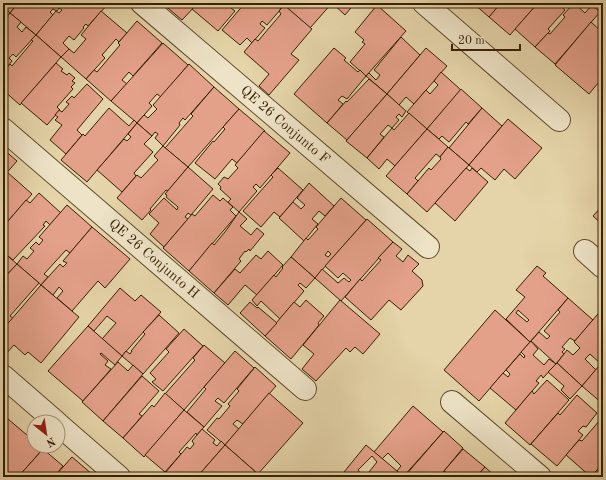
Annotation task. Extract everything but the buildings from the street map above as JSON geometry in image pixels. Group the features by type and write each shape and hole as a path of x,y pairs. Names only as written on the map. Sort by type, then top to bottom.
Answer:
{"street":[{"name":"QE 26 Conjunto F","path":"142,3 428,247"},
{"path":"424,3 559,120"},
{"name":"QE 26 Conjunto H","path":"3,129 305,389"},
{"path":"585,251 603,267"},
{"path":"3,376 47,414"},
{"path":"452,402 540,477"},
{"path":"66,431 119,477"}]}
